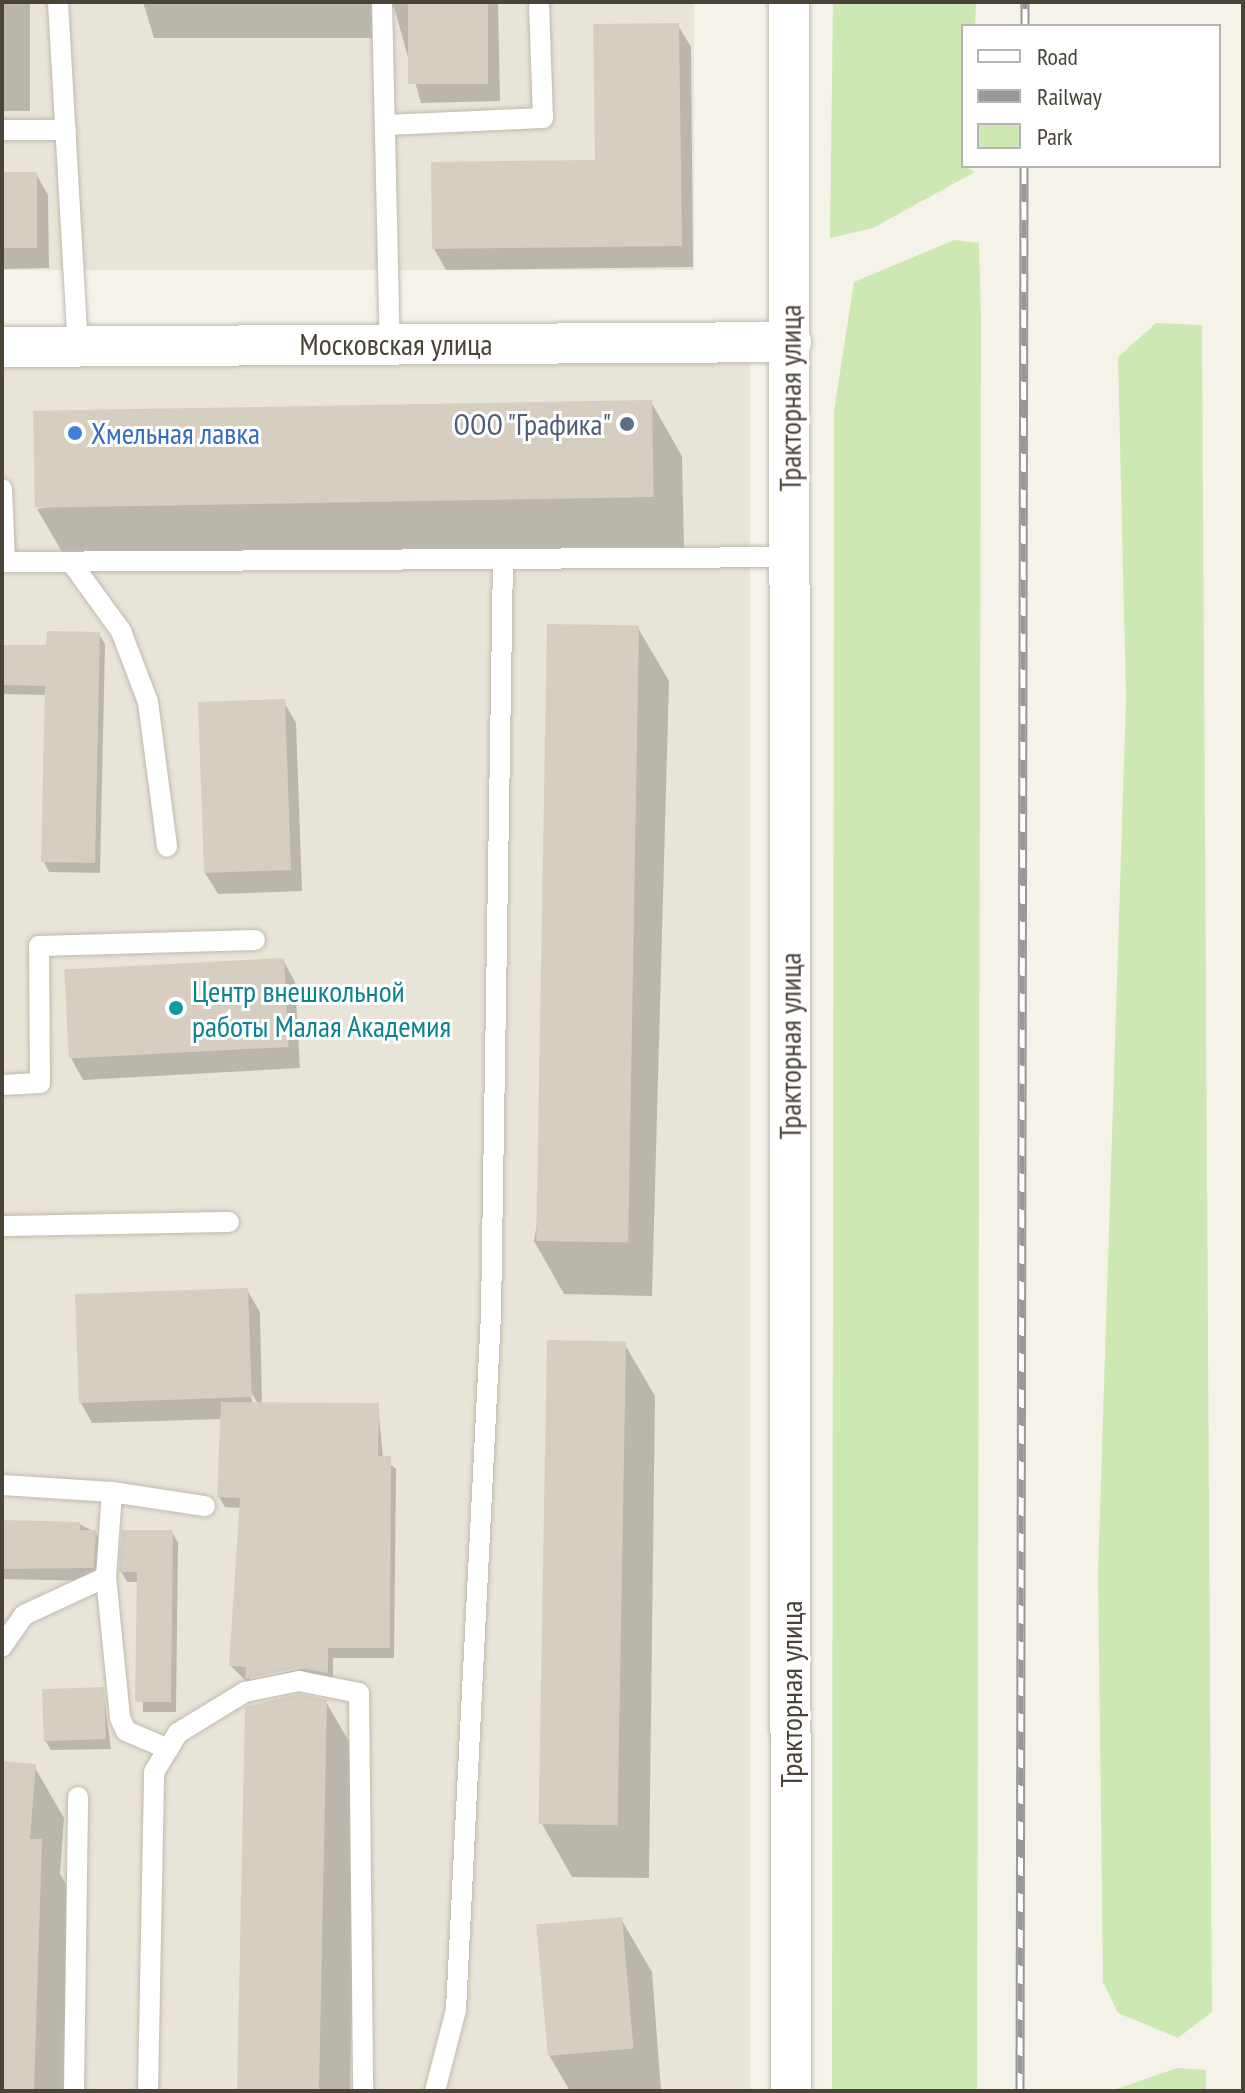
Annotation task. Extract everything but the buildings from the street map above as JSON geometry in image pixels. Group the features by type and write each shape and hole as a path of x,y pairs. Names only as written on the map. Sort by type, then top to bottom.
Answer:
{"street":[{"name":"Тракторная улица","path":"789,2 791,2091"},
{"name":"Московская улица","path":"2,347 791,342"}],"lane":[{"path":"58,2 78,345"},
{"path":"382,2 390,344"},
{"path":"386,125 543,118 539,2"},
{"path":"2,130 66,130"},
{"path":"2,489 5,562 790,557"},
{"path":"435,2091 456,2010 491,1314 503,560"},
{"path":"71,562 121,631 148,702 167,847"},
{"path":"2,1085 40,1083 39,946 255,940"},
{"path":"2,1226 229,1222"},
{"path":"2,1485 112,1492 205,1506"},
{"path":"112,1492 106,1577 120,1718 126,1731 168,1749"},
{"path":"2,1647 24,1615 106,1577"},
{"path":"148,2091 154,1772 178,1733 245,1692 299,1681 359,1693 363,2091"},
{"path":"74,2091 78,1797"}],"shaded area":[{"path":"2,2 694,2 694,270 2,270"},
{"path":"2,360 750,360 750,2091 2,2091"}],"green space":[{"path":"833,2 976,2 975,24 961,24 961,168 975,172 873,228 830,238"},
{"path":"954,240 979,243 981,318 977,2091 832,2091 834,411 854,282"},
{"path":"1156,323 1202,325 1212,2012 1178,2038 1118,2013 1103,1982 1098,1573 1126,699 1118,357"},
{"path":"1177,2068 1206,2070 1206,2091 1111,2091"}],"railway":[{"path":"1025,2 1025,24"},
{"path":"1020,2091 1024,168"}],"place":[{"name":"ООО \"Графика\"","path":"627,424"},
{"name":"Хмельная лавка","path":"75,433"},
{"name":"Центр внешкольной работы Малая Академия","path":"176,1008"}]}
